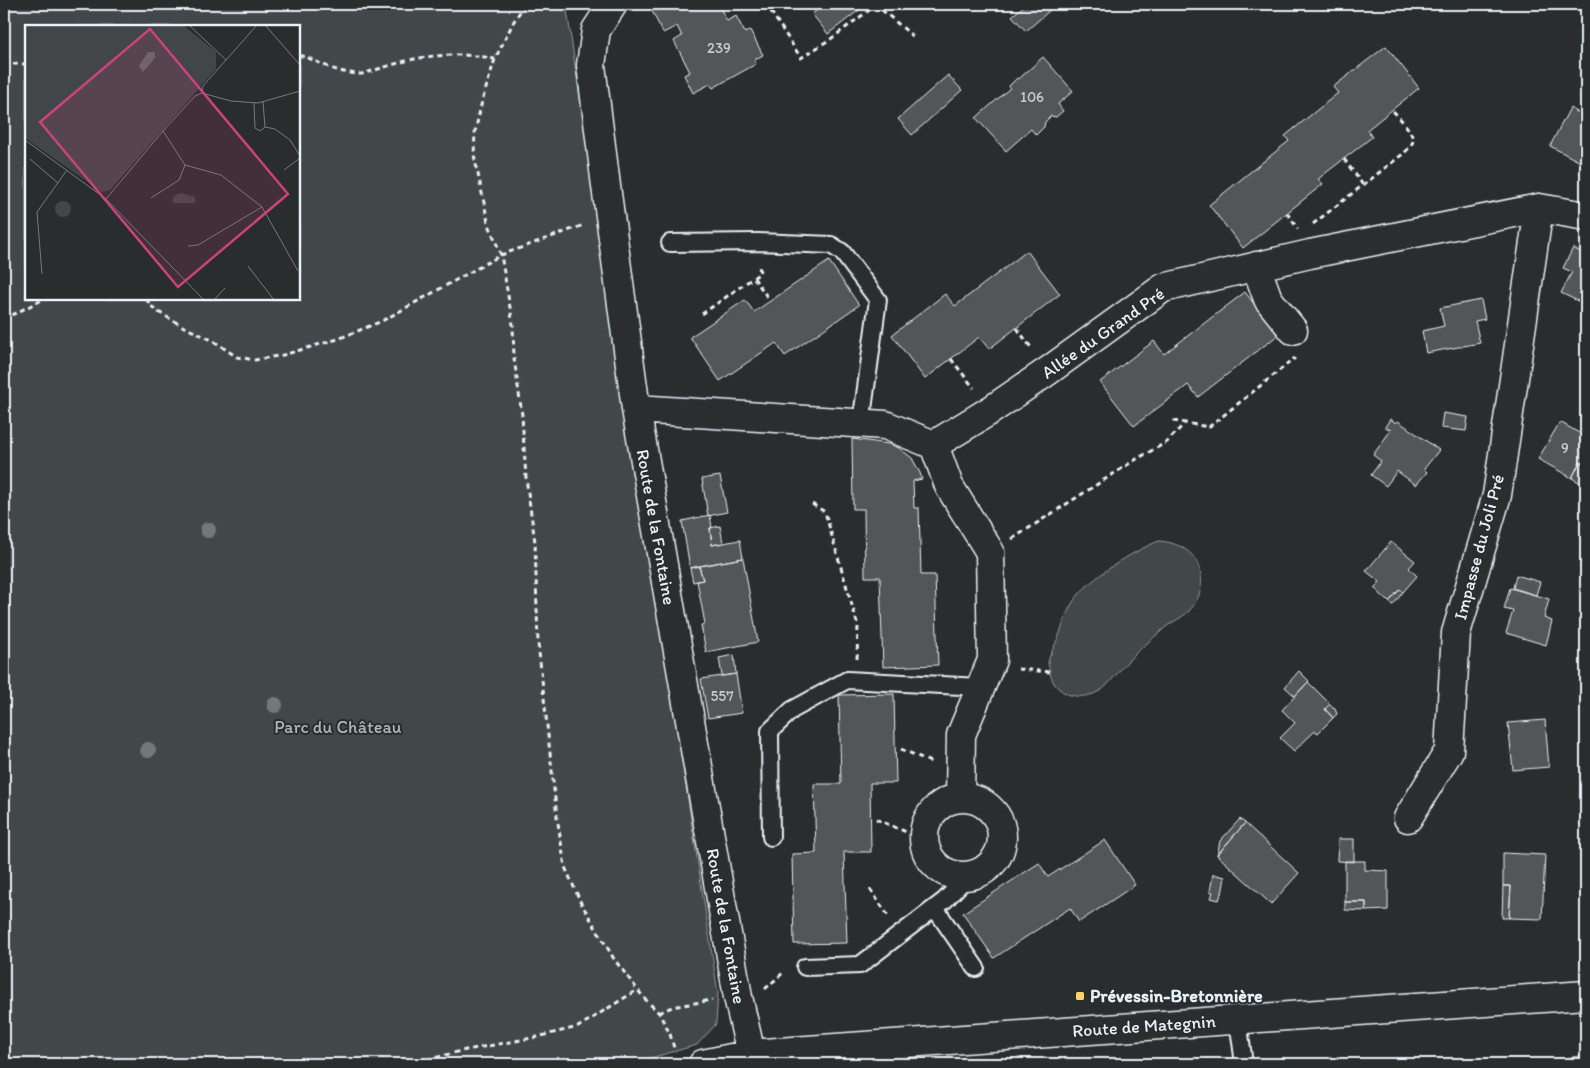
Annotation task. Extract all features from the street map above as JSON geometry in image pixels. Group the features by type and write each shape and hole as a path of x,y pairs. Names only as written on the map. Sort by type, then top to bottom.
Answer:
{"street":[{"name":"Route de la Fontaine","path":"609,5 596,30 591,65 636,409 736,988 751,1059"},
{"name":"Allée du Grand Pré","path":"934,445 1048,372 1163,288 1256,266 1305,244 1539,208 1586,216"},
{"name":"Impasse du Joli Pré","path":"1408,818 1448,751 1456,633 1497,495 1539,208"},
{"path":"1256,266 1268,299 1293,330"},
{"path":"636,409 885,425 934,445 949,486 990,552 992,660 961,735 960,798"},
{"path":"960,798 971,799 984,804 994,813 1003,833 1001,847 996,859 986,869 967,877 944,872 931,860 926,848 924,834 928,821 936,809 947,801 960,798"},
{"name":"Route de Mategnin","path":"703,1064 1060,1031 1586,995"}],"lane":[{"path":"670,243 759,242 831,245 842,252 878,300 861,424"},
{"path":"772,837 770,731 792,710 847,680 980,687"},
{"path":"805,967 860,965 945,900 967,877"},
{"path":"935,908 976,968"},
{"path":"1238,1020 1244,1064"}],"path":[{"path":"526,4 514,21 495,59 475,132 474,155 488,222 501,255 514,325 514,358 522,415 526,478 535,542 538,642 557,817 565,867 581,902 614,959 637,990 659,1013 670,1034 674,1048"},
{"path":"766,4 801,58 877,5 915,38"},
{"path":"300,56 340,72 351,74 362,74 426,57 473,56 495,59"},
{"path":"4,64 25,64"},
{"path":"1287,213 1305,244 1364,185 1403,154 1413,142 1412,136 1392,110"},
{"path":"1344,159 1364,185"},
{"path":"147,300 155,310 184,327 212,340 237,357 255,360 283,355 329,341 382,321 501,255 576,228 611,219"},
{"path":"702,314 760,273 759,242"},
{"path":"754,278 768,298"},
{"path":"4,319 42,300"},
{"path":"1173,421 1209,427 1296,359 1293,330"},
{"path":"951,359 991,410"},
{"path":"990,552 1135,460 1167,442 1185,423"},
{"path":"812,504 825,512 858,626 856,680"},
{"path":"901,749 938,765 961,770"},
{"path":"876,819 913,835 924,834"},
{"path":"870,889 900,934"},
{"path":"757,994 765,990 791,965 805,967"},
{"path":"410,1064 461,1051 537,1037 578,1027 637,990"},
{"path":"659,1013 680,1005 713,1000"}],"green space":[{"name":"Parc du Château","path":"4,4 566,4 718,993 716,1024 697,1045 629,1064 4,1064"},
{"path":"1159,541 1185,549 1197,562 1201,575 1201,588 1193,606 1187,613 1167,626 1138,651 1100,691 1092,695 1074,696 1059,689 1053,682 1048,662 1073,602 1100,575"}],"building":[{"path":"656,4 718,4 727,21 736,16 745,33 750,30 763,55 754,60 756,64 713,88 710,84 693,93 684,75 690,72 674,41 682,36 677,26 663,33 651,9"},
{"path":"811,4 867,4 828,34 812,14 816,11"},
{"path":"1026,4 1057,4 1026,31 1012,16"},
{"path":"1386,46 1419,88 1367,130 1372,137 1318,179 1323,184 1243,248 1209,205 1289,141 1285,136 1338,93 1333,87"},
{"path":"1043,57 1073,91 1058,104 1063,111 1056,117 1051,116 1036,135 1031,129 1006,151 976,118 1010,88 1009,86 1017,78 1019,79"},
{"path":"948,75 962,90 912,135 898,119"},
{"path":"1570,108 1586,117 1586,165 1550,146"},
{"path":"1573,248 1586,255 1586,305 1561,293 1572,272 1563,268"},
{"path":"1027,251 1060,294 989,349 979,337 925,379 892,335 945,294 955,306"},
{"path":"829,261 859,305 785,356 776,343 720,381 690,337 745,300 754,312"},
{"path":"1245,292 1278,335 1198,397 1188,385 1134,426 1100,382 1154,341 1164,354"},
{"path":"1481,300 1485,319 1475,321 1480,343 1426,353 1422,331 1444,326 1440,308"},
{"path":"1443,413 1468,417 1466,431 1441,428"},
{"path":"1390,419 1396,423 1398,421 1439,450 1424,469 1427,472 1416,485 1397,471 1386,486 1371,475 1381,461 1373,455 1391,430 1385,427"},
{"path":"1560,422 1586,437 1586,465 1580,462 1572,478 1538,459"},
{"path":"852,439 889,444 899,448 912,458 920,473 922,479 913,481 914,508 919,508 921,575 935,575 938,665 883,667 880,577 865,577 864,509 853,509"},
{"path":"1580,462 1586,465 1586,486 1572,478"},
{"path":"720,476 727,512 708,516 702,479"},
{"path":"710,515 712,545 740,540 743,558 690,568 682,521"},
{"path":"720,526 723,543 712,545 710,528"},
{"path":"1391,542 1415,561 1409,568 1417,576 1403,592 1400,589 1389,602 1374,588 1380,582 1366,571"},
{"path":"743,558 758,642 706,652 701,625 705,624 697,581 703,580 699,566"},
{"path":"699,566 703,580 693,582 690,568"},
{"path":"1516,575 1540,582 1536,595 1513,588"},
{"path":"1510,588 1549,599 1544,618 1552,621 1546,645 1506,633 1513,611 1504,609"},
{"path":"1400,589 1403,592 1393,605 1389,602"},
{"path":"734,655 736,674 722,676 719,658"},
{"path":"1299,671 1309,681 1295,696 1285,687"},
{"path":"736,674 742,713 708,718 701,679"},
{"path":"1308,682 1330,704 1325,709 1333,718 1318,733 1315,731 1294,751 1280,738 1295,723 1282,710"},
{"path":"894,694 896,783 870,783 871,852 844,852 847,943 794,944 792,854 816,853 814,784 841,784 839,695"},
{"path":"1330,704 1337,714 1333,718 1325,709"},
{"path":"1545,720 1549,767 1513,770 1508,723"},
{"path":"1240,819 1245,823 1217,855 1220,841"},
{"path":"1245,823 1299,873 1271,904 1217,855"},
{"path":"1338,839 1354,839 1354,862 1337,861"},
{"path":"1105,840 1135,885 1079,922 1070,908 994,958 963,913 1039,863 1048,877"},
{"path":"1503,853 1545,855 1542,919 1509,918 1511,886 1503,886"},
{"path":"1345,861 1365,861 1365,870 1388,871 1388,910 1366,911 1366,902 1345,902"},
{"path":"1213,874 1225,877 1219,900 1211,898"},
{"path":"1503,886 1511,886 1509,918 1502,918"},
{"path":"1345,902 1366,902 1366,911 1345,910"},
{"path":"1586,1055 1586,1064 1568,1064 1567,1058"}],"place":[{"name":"Prévessin-Bretonnière","path":"1080,996"}]}
